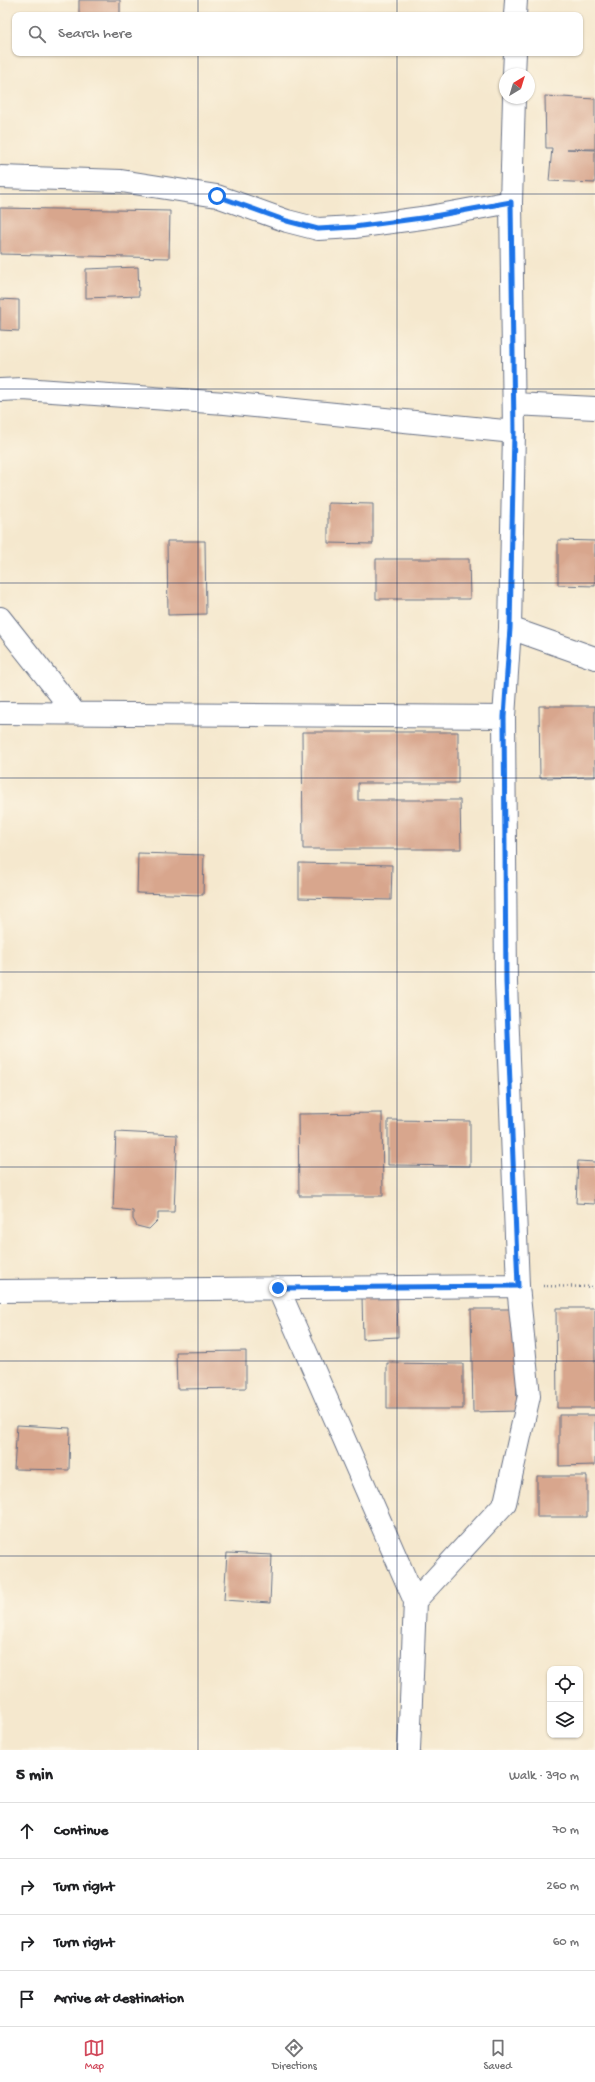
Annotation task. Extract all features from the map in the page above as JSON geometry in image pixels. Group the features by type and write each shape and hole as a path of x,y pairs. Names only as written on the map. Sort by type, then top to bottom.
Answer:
{"street":[{"path":"516,0 516,12"},
{"path":"514,68 515,56"},
{"path":"415,1601 505,1503 529,1396 518,1286 506,983 504,717 510,628 514,432 511,202 514,104"},
{"path":"0,177 122,182 217,196 287,221 318,229 354,227 429,217 511,202"},
{"path":"0,390 23,389 225,404 514,432"},
{"path":"514,404 595,408"},
{"path":"0,618 75,713"},
{"path":"510,628 595,658"},
{"path":"0,713 504,717"},
{"path":"0,1291 518,1286"},
{"path":"278,1288 415,1601 409,1750"}],"path":[{"path":"518,1286 595,1287"}],"building":[{"path":"79,0 120,0 120,12 79,12"},
{"path":"545,96 595,99 595,149 567,149 595,150 595,183 549,181 552,148 546,148"},
{"path":"0,208 170,211 169,258 0,254"},
{"path":"138,267 139,296 86,298 86,269"},
{"path":"0,299 19,300 19,331 0,330"},
{"path":"328,503 373,504 373,544 328,543"},
{"path":"558,540 595,541 595,586 558,585"},
{"path":"167,541 205,541 206,614 168,615"},
{"path":"376,559 469,559 470,599 376,599"},
{"path":"539,706 595,706 595,777 540,778"},
{"path":"302,732 458,732 458,783 358,783 358,800 460,800 461,849 303,849"},
{"path":"138,853 204,855 203,895 137,893"},
{"path":"299,863 392,865 391,900 299,898"},
{"path":"382,1113 383,1196 299,1196 298,1114"},
{"path":"388,1120 470,1121 470,1166 388,1165"},
{"path":"116,1132 177,1135 174,1212 158,1212 158,1220 149,1229 137,1226 133,1219 133,1211 113,1209"},
{"path":"578,1161 595,1162 595,1204 576,1203"},
{"path":"397,1295 398,1337 363,1339 362,1296"},
{"path":"556,1308 595,1308 595,1408 557,1408"},
{"path":"471,1309 515,1309 517,1411 473,1412"},
{"path":"246,1351 246,1388 177,1389 176,1352"},
{"path":"387,1363 463,1364 463,1409 387,1409"},
{"path":"559,1415 595,1415 595,1465 559,1466"},
{"path":"17,1425 70,1428 69,1470 14,1469"},
{"path":"537,1476 587,1476 587,1517 537,1517"},
{"path":"227,1553 272,1555 270,1603 224,1600"}],"route":[{"path":"217,196 287,221 318,229 354,227 429,217 511,202 514,432 510,628 504,717 506,983 518,1286 278,1288"}]}
